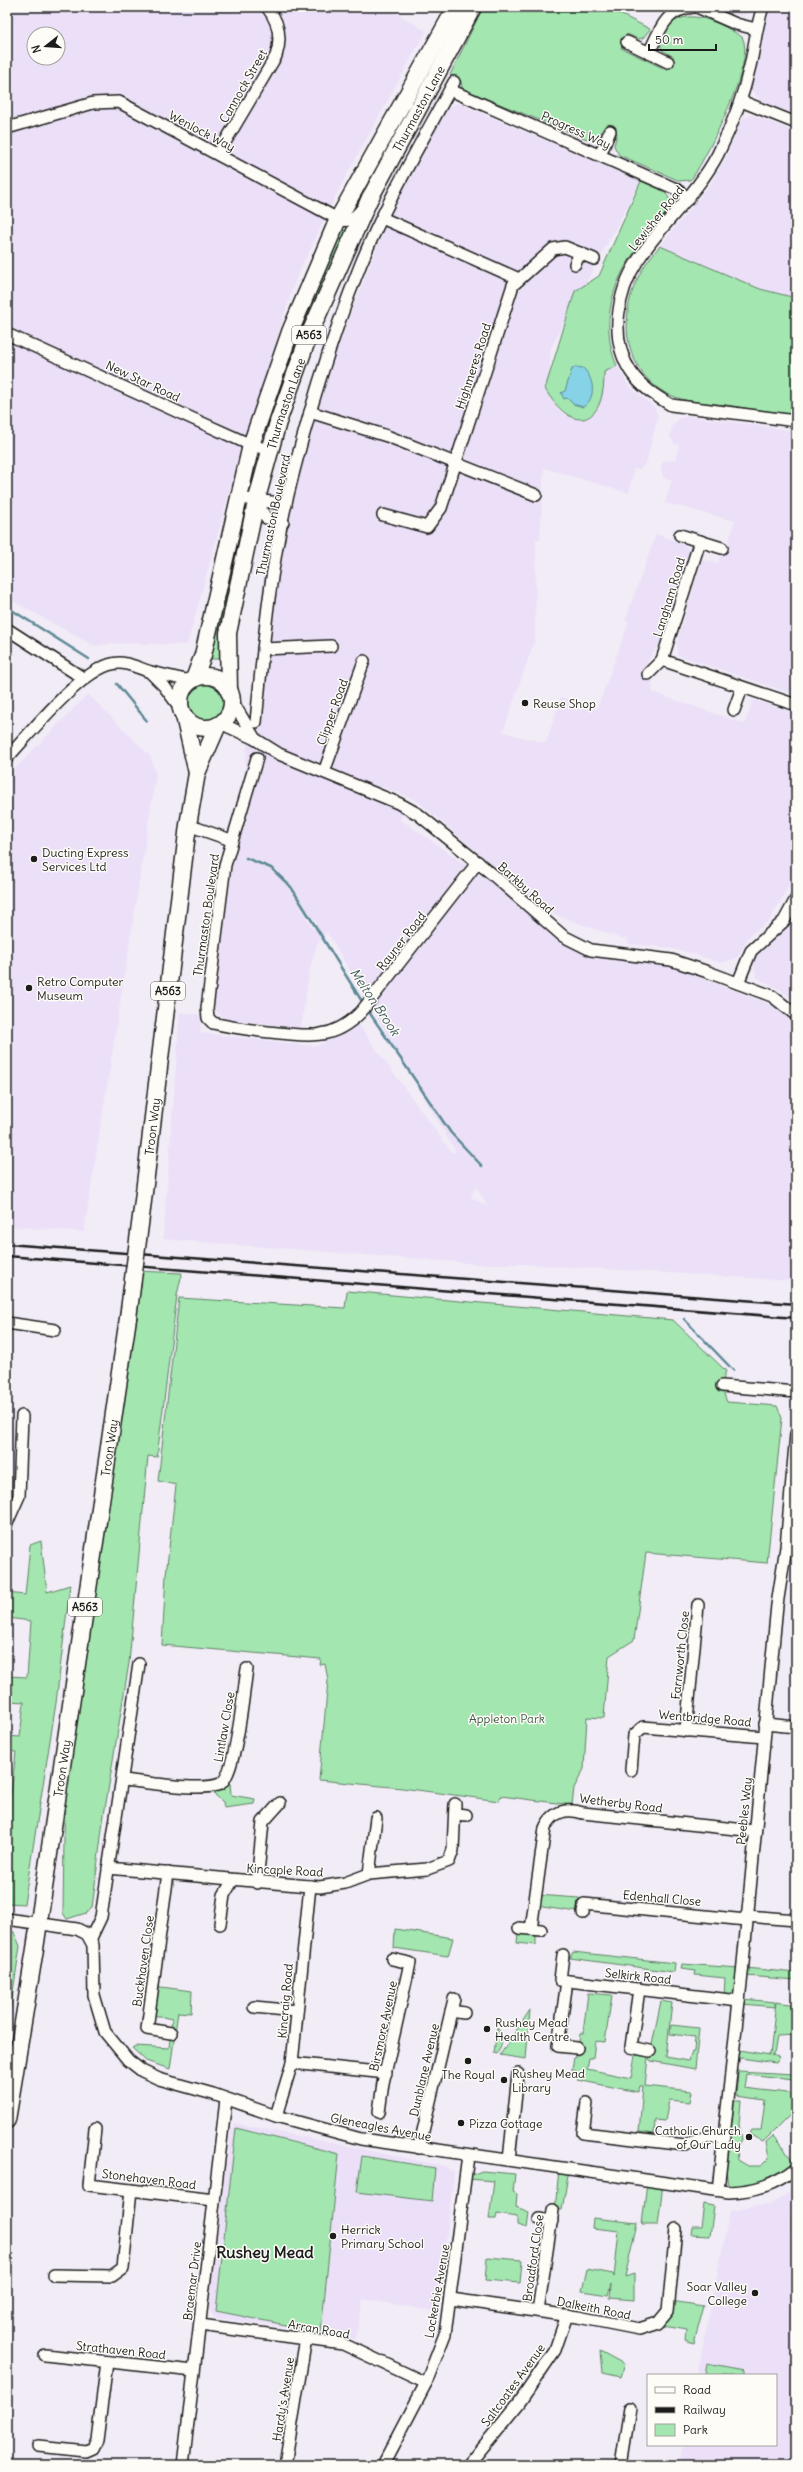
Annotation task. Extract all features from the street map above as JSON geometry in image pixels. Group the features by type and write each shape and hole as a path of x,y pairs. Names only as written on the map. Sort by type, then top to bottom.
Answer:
{"highway":[{"name":"Thurmaston Lane","path":"192,680 203,654 251,444 290,332 338,219 456,7"},
{"name":"Thurmaston Lane","path":"230,695 228,634 256,502 278,422 309,335 369,200 473,7"},
{"path":"202,676 214,678 225,685 230,695 230,711 219,724 203,728 189,722 182,713 181,694 192,680 202,676"},
{"name":"Troon Way","path":"182,713 197,773"},
{"name":"Troon Way","path":"7,2120 39,1923 128,1318 188,825 197,773 219,724"}],"street":[{"name":"Cannock Street","path":"218,154 276,56 280,43 279,30 275,18 267,7"},
{"path":"649,53 666,17 679,9 694,7"},
{"path":"697,7 736,24 756,29"},
{"name":"Lewisher Road","path":"763,7 756,29 741,101 712,165 689,199 638,261 624,291 618,328 625,361 640,384 671,405 796,421"},
{"path":"627,42 668,62"},
{"name":"Progress Way","path":"452,86 676,189 689,199"},
{"name":"Thurmaston Boulevard","path":"256,722 265,625 286,505 310,412 360,267 402,173 452,86"},
{"name":"Wenlock Way","path":"7,128 93,103 112,101 118,102 338,219"},
{"path":"741,101 796,123"},
{"path":"600,155 610,131"},
{"path":"338,219 346,222 353,220 369,200"},
{"path":"382,218 519,279"},
{"name":"Highmeres Road","path":"383,515 427,527 441,508 510,293 519,279 553,249 565,247 594,259"},
{"path":"575,264 580,253"},
{"name":"New Star Road","path":"7,334 251,444 270,450"},
{"path":"310,412 387,436 536,495"},
{"path":"238,497 256,502 269,500 286,505"},
{"path":"256,502 266,518 283,522"},
{"path":"680,535 722,548"},
{"name":"Langham Road","path":"648,674 662,660 700,541"},
{"path":"7,629 83,678"},
{"path":"263,650 331,646"},
{"path":"662,660 796,705"},
{"name":"Clipper Road","path":"324,772 364,661"},
{"path":"7,758 83,678 102,667 118,662 131,664 150,672 192,680"},
{"path":"150,672 164,686 182,713"},
{"path":"734,710 742,688"},
{"name":"Barkby Road","path":"230,695 256,739"},
{"name":"Barkby Road","path":"219,724 256,739 280,754 398,803 418,814 478,862 563,936 591,950 671,960 772,996 796,1015"},
{"name":"Thurmaston Boulevard","path":"207,1008 220,895 232,840 258,758"},
{"path":"188,825 232,840"},
{"name":"Rayner Road","path":"207,1008 208,1018 221,1025 310,1036 331,1032 342,1028 361,1012 373,998 478,862"},
{"path":"738,983 751,951 784,921 796,899"},
{"path":"7,1323 55,1330"},
{"path":"722,1386 796,1392"},
{"path":"7,1523 19,1496 22,1416"},
{"name":"Peebles Way","path":"718,2190 725,2138 739,2001 777,1605 791,1541 796,1434"},
{"name":"Farnworth Close","path":"686,1731 698,1605"},
{"path":"7,1919 77,1929 87,1934 91,1938 101,1917 123,1780 139,1664"},
{"name":"Lintlaw Close","path":"123,1780 205,1787 221,1783 227,1777 233,1762 247,1669"},
{"path":"765,1724 796,1727"},
{"name":"Wentbridge Road","path":"631,1770 634,1735 640,1728 648,1726 686,1731 764,1737"},
{"path":"257,1882 264,1822 280,1803"},
{"name":"Wetherby Road","path":"519,1928 536,1929 545,1828 549,1819 558,1813 570,1809 583,1813 755,1831"},
{"name":"Kincaple Road","path":"108,1868 310,1886 345,1883 369,1874 427,1869 449,1860 453,1850 459,1811"},
{"path":"369,1874 376,1818"},
{"name":"Buckhaven Close","path":"168,1873 147,2030 171,2033"},
{"path":"220,1924 224,1895 233,1880"},
{"name":"Kincraig Road","path":"276,2116 292,2063 310,1886"},
{"name":"Edenhall Close","path":"584,1905 746,1918 796,1920"},
{"name":"Gleneagles Avenue","path":"91,1938 94,1953 94,1995 106,2032 116,2047 128,2060 142,2071 165,2081 213,2094 226,2100 276,2116 361,2139 468,2156 508,2160 718,2190 750,2191 769,2186 796,2168"},
{"path":"563,1955 560,1980 567,1981 558,2046 577,2048"},
{"name":"Birsmore Avenue","path":"380,2112 386,2073 410,1963 392,1959"},
{"name":"Selkirk Road","path":"567,1981 739,2001"},
{"path":"639,1989 631,2048 650,2051"},
{"name":"Dunblane Avenue","path":"419,2148 454,1999"},
{"path":"254,2007 297,2011"},
{"path":"451,2011 464,2013"},
{"path":"292,2063 386,2073"},
{"path":"508,2160 518,2074"},
{"name":"Braemar Drive","path":"183,2465 226,2100"},
{"path":"587,2103 583,2133 685,2145 710,2136 725,2138"},
{"name":"Stonehaven Road","path":"96,2129 89,2185 214,2200"},
{"name":"Lockerbie Avenue","path":"384,2465 426,2382 445,2334 451,2299 468,2156"},
{"path":"54,2275 112,2276 123,2268 131,2190"},
{"name":"Broadford Close","path":"538,2311 552,2216 539,2219"},
{"name":"Dalkeith Road","path":"451,2299 567,2315 638,2329 658,2323 668,2311 676,2229"},
{"name":"Saltcoates Avenue","path":"468,2465 519,2403 555,2350 567,2315"},
{"name":"Arran Road","path":"200,2325 343,2344 426,2382"},
{"name":"Hardy's Avenue","path":"285,2465 306,2338"},
{"name":"Strathaven Road","path":"45,2356 194,2371"},
{"path":"38,2446 86,2451 93,2448 96,2440 107,2362"},
{"path":"622,2465 630,2408"}],"shaded area":[{"path":"7,7 386,7 426,31 341,185 295,281 237,464 187,645 113,643 94,646 7,598"},
{"path":"718,7 752,7 750,11 741,16"},
{"path":"771,7 796,7 796,115 761,101 751,89 765,24"},
{"path":"457,103 641,181 551,348 548,394 559,410 567,416 604,372 617,366 629,386 654,407 658,416 646,463 640,469 634,469 629,493 544,468 540,540 536,539 535,639 503,732 546,743 561,697 597,709 629,622 625,621 656,534 683,544 689,550 689,554 660,642 641,672 653,681 652,692 745,724 753,700 796,713 796,874 769,921 749,936 738,957 721,963 691,953 663,947 629,944 627,937 621,938 558,916 535,901 416,800 383,787 379,799 403,811 400,819 597,957 666,965 767,1003 785,1014 796,1026 796,1281 522,1264 480,1264 163,1239 180,1012 201,1015 200,1033 317,1046 358,1024 451,1152 456,1152 327,932 317,944 309,973 301,1028 225,1019 218,1014 213,1006 234,852 238,840 264,569 312,430 334,356 395,205 445,109","holes":["300,906 317,922 318,926 312,929","476,1186 488,1207 471,1197"]},
{"path":"752,115 796,132 796,298 760,289 660,246 711,183 727,155 741,121"},
{"path":"689,416 796,431 796,695 677,655 677,641 702,560 718,563 720,555 725,553 735,521 665,503 672,480 664,478 660,467 664,461 675,460 679,445 675,444 670,437 672,426 679,419"},
{"path":"88,694 150,756 156,774 84,1232 7,1226 7,777"},
{"path":"796,908 796,1002 779,989 757,978 753,963 758,952 790,921"},
{"name":"Herrick Primary School","path":"234,2123 444,2166 454,2172 438,2312 363,2299 356,2339 318,2331 217,2318 211,2313 209,2307 231,2132"},
{"name":"Soar Valley College","path":"796,2188 796,2465 679,2465 683,2446 777,2446 777,2374 697,2374 730,2211 773,2203"}],"green space":[{"path":"483,7 606,7 650,29 643,38 638,39 627,34 621,48 667,70 674,57 662,50 660,43 666,30 674,21 685,17 696,17 720,24 742,37 745,49 743,65 737,86 719,129 693,177 690,180 680,181 619,155 614,146 617,133 604,127 598,137 587,139 462,89 461,81 450,75"},
{"path":"641,181 664,192 670,200 670,205 659,223 628,262 621,276 611,305 609,321 609,336 617,366 604,372 603,390 599,404 593,414 585,418 576,419 566,414 556,404 545,389 575,291 599,276"},
{"path":"350,229 322,293 300,337 271,419 265,417 281,371 338,232"},
{"path":"660,246 760,289 796,298 796,415 681,399 664,392 647,378 634,359 630,348 627,326 629,303 640,273"},
{"path":"247,520 221,659 206,659 240,528"},
{"path":"202,683 210,683 220,688 224,695 224,709 220,716 210,721 202,721 192,716 190,713 187,706 187,698 192,688 195,686"},
{"path":"137,1271 182,1273 177,1295 157,1457 148,1456 129,1663 103,1821 92,1908 86,1913 67,1919 63,1913 65,1766"},
{"name":"Appleton Park","path":"347,1291 673,1320 726,1371 723,1379 723,1386 727,1402 777,1406 782,1418 767,1563 646,1553 634,1640 609,1656 604,1718 587,1717 584,1769 574,1788 572,1805 501,1796 499,1801 402,1788 319,1780 328,1680 325,1664 320,1665 321,1659 162,1645 166,1575 176,1485 158,1481 179,1298 345,1308"},
{"path":"41,1541 47,1592 70,1585 56,1703 24,1904 7,1903 7,1811 9,1811 16,1752 7,1751 7,1736 20,1737 24,1702 9,1701 11,1685 7,1684 7,1676 27,1677 31,1621 7,1618 7,1593 25,1595 30,1545"},
{"path":"227,1781 230,1782 231,1795 255,1799 254,1804 224,1808 223,1802 214,1794"},
{"path":"537,1895 579,1898 577,1912 536,1906"},
{"path":"395,1929 453,1938 448,1956 394,1948"},
{"path":"7,1930 14,1932 20,1946 7,2031"},
{"path":"518,1932 536,1936 536,1945 517,1943"},
{"path":"573,1952 675,1963 674,1972 570,1958"},
{"path":"682,1964 740,1968 737,1997 724,1996 725,1978 695,1975 696,1971 681,1969"},
{"path":"746,1968 796,1973 796,1980 746,1976"},
{"path":"153,1986 192,1991 191,2013 178,2012 170,2069 146,2061 132,2048 136,2046 169,2048 172,2019 149,2014"},
{"path":"588,1993 612,1995 605,2042 595,2041 593,2058 589,2058 587,2069 631,2078 635,2055 648,2057 645,2086 692,2091 690,2102 669,2100 665,2121 655,2120 654,2134 639,2132 643,2086 640,2086 638,2092 577,2080 577,2071 572,2070 574,2057 577,2056 580,2034 583,2033"},
{"path":"743,1999 775,2002 775,2007 743,2004"},
{"path":"661,2001 672,2003 666,2057 689,2061 692,2052 694,2052 695,2037 670,2034 671,2025 699,2028 695,2069 651,2061 649,2059"},
{"path":"776,2002 796,2005 796,2035 777,2036 774,2055 772,2055 780,2057 776,2063 740,2058 736,2053 740,2050 770,2055"},
{"path":"530,2010 526,2059 500,2055"},
{"path":"497,2028 500,2031 502,2041 497,2054 494,2053"},
{"path":"738,2071 794,2074 794,2079 746,2074 744,2088 796,2094 796,2109 763,2142 749,2134 752,2130 761,2130 765,2100 736,2096"},
{"path":"734,2101 741,2101 739,2124 742,2139 737,2150 738,2160 748,2166 761,2166 769,2158 766,2142 773,2136 796,2164 769,2186 729,2192 726,2171"},
{"path":"236,2128 339,2154 321,2332 216,2311"},
{"path":"362,2156 435,2168 432,2201 357,2192"},
{"path":"559,2169 569,2170 562,2210 555,2209"},
{"path":"482,2171 515,2174 513,2192 517,2194 516,2207 529,2212 527,2228 517,2225 517,2217 497,2214 496,2219 489,2219 494,2181 468,2179 469,2176"},
{"path":"647,2182 663,2184 658,2224 642,2224"},
{"path":"796,2199 796,2248 792,2224"},
{"path":"704,2204 714,2206 710,2236 691,2235 692,2227 701,2227"},
{"path":"593,2218 637,2223 625,2277 634,2274 634,2300 610,2298 611,2284 608,2295 582,2291 587,2269 613,2274 614,2277 619,2231 592,2228"},
{"path":"487,2257 522,2260 520,2283 485,2280"},
{"path":"671,2301 704,2306 694,2343 685,2340 686,2330 663,2326 668,2315"},
{"path":"600,2351 624,2364 620,2377 602,2373"},
{"path":"707,2364 743,2371 743,2374 705,2374"}],"water":[{"path":"576,367 583,368 587,372 592,382 592,393 590,399 583,407 573,404 567,398 564,399 561,393 565,391 572,369"}],"waterway":[{"name":"Melton Brook","path":"7,607 89,659"},
{"name":"Melton Brook","path":"117,684 147,721"},
{"name":"Melton Brook","path":"246,858 271,868 291,887 363,1003"},
{"name":"Melton Brook","path":"367,1009 451,1133 482,1166"},
{"name":"Melton Brook","path":"684,1319 733,1370"}],"railway":[{"path":"7,1244 796,1304"},
{"path":"7,1256 796,1318"}],"place":[{"name":"Reuse Shop","path":"525,703"},
{"name":"Ducting Express Services Ltd","path":"34,859"},
{"name":"Retro Computer Museum","path":"29,988"},
{"name":"Rushey Mead Health Centre","path":"487,2029"},
{"name":"The Royal","path":"468,2061"},
{"name":"Rushey Mead Library","path":"504,2080"},
{"name":"Pizza Cottage","path":"461,2123"},
{"name":"Catholic Church of Our Lady","path":"749,2137"},
{"name":"Herrick Primary School","path":"333,2236"},
{"name":"Soar Valley College","path":"755,2293"}],"district":[{"name":"Rushey Mead","path":"265,2252"}]}
